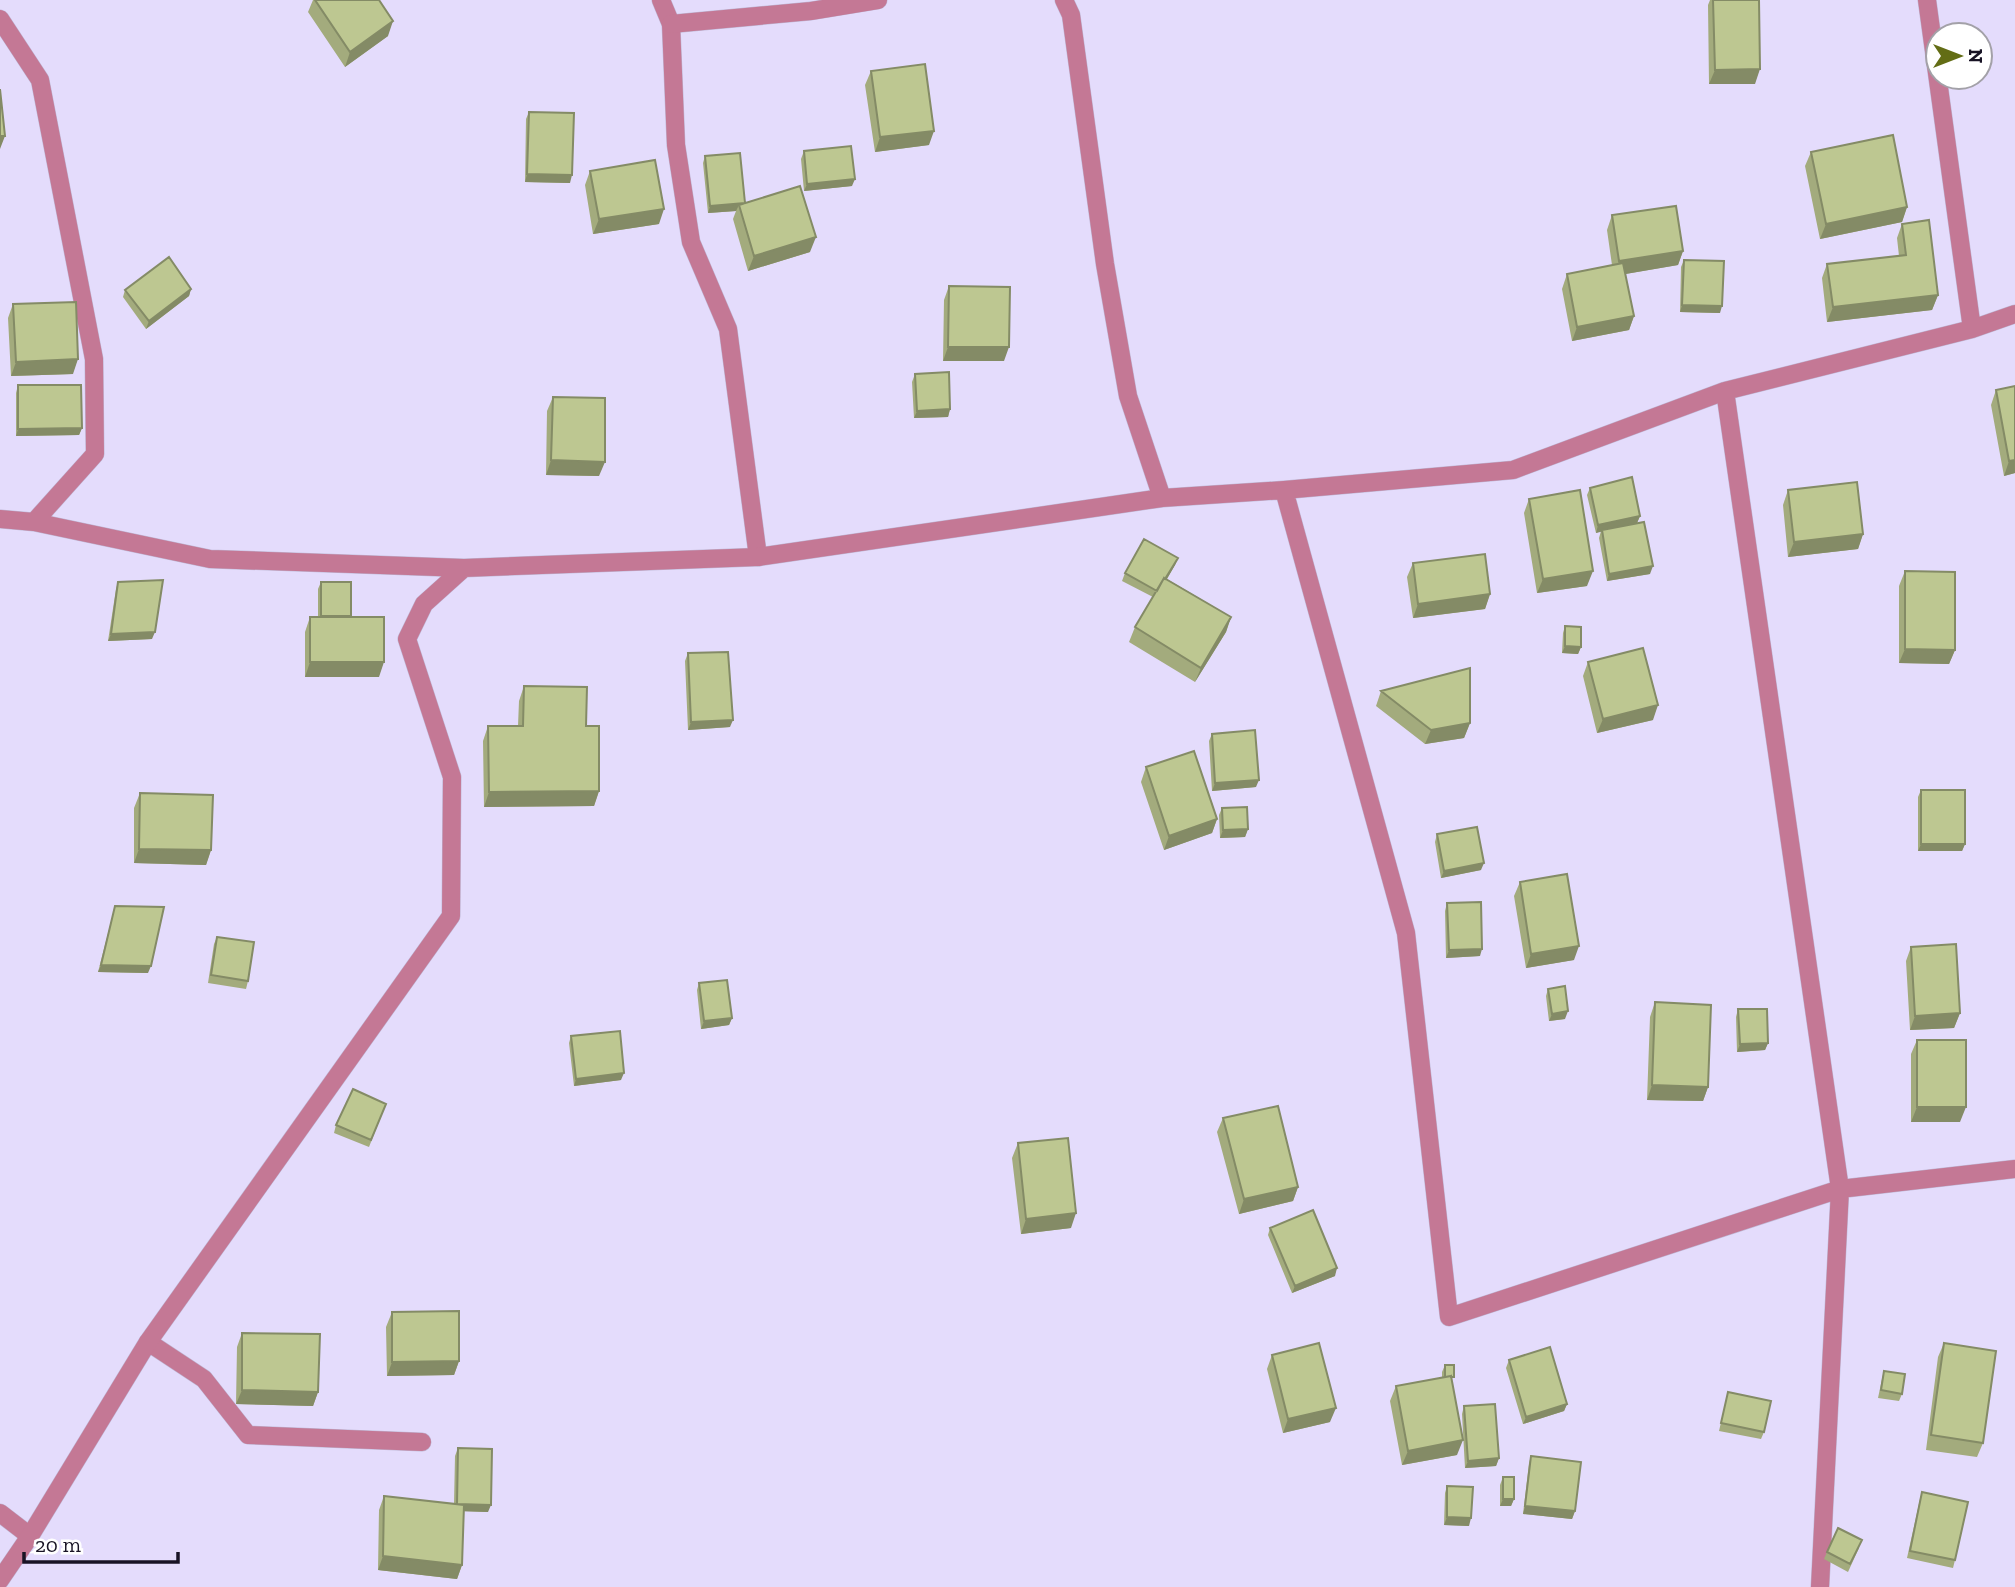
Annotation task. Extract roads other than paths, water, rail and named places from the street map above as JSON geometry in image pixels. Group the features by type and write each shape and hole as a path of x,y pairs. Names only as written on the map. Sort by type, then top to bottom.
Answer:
{"street":[{"path":"661,0 671,24 676,145 691,242 728,329 758,557"},
{"path":"671,24 811,11 878,0"},
{"path":"1927,0 1972,329"},
{"path":"1069,5 1105,264 1128,396 1162,498"},
{"path":"0,19 40,80 94,359 95,454 34,523"},
{"path":"0,519 34,523 210,559 464,568 758,557 1162,498 1513,470 1726,391 1972,329 2015,314"},
{"path":"1726,391 1840,1189 1820,1587"},
{"path":"1284,490 1406,933 1449,1317 1840,1189 2015,1169"},
{"path":"0,1580 30,1536 148,1342 451,916 453,777 407,639 424,604 464,568"},
{"path":"148,1342 204,1379 248,1435 422,1442"},
{"path":"0,1513 30,1536"}]}
